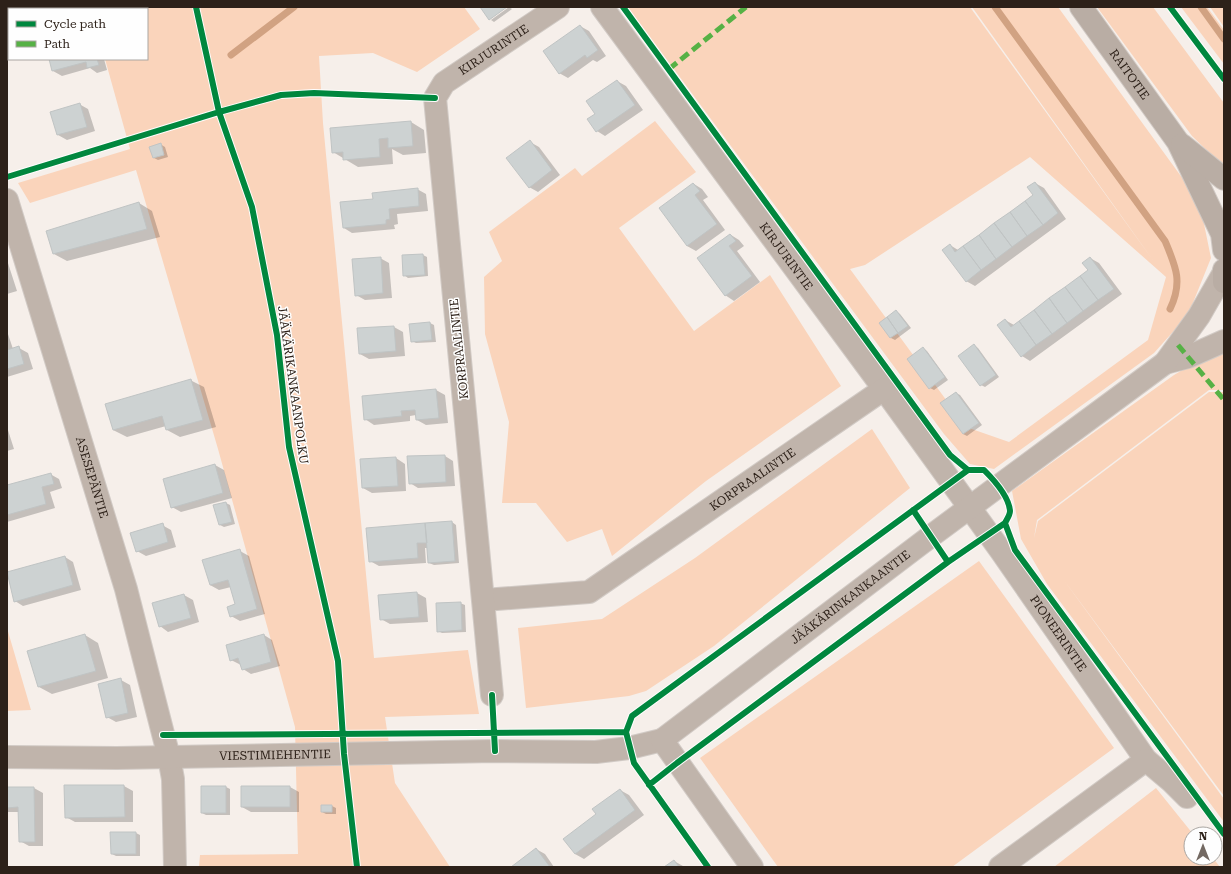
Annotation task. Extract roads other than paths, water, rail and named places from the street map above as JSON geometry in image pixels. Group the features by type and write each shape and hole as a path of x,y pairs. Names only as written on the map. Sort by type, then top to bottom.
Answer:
{"main road":[{"name":"RAITOTIE","path":"1081,7 1178,142 1222,234 1224,250"},
{"name":"RAITOTIE","path":"1178,142 1224,179"},
{"path":"1224,270 1224,282"}],"street":[{"name":"KIRJURINTIE","path":"435,98 444,83 558,7"},
{"name":"KIRJURINTIE","path":"602,7 970,507"},
{"name":"KORPRAALINTIE","path":"435,98 492,695"},
{"name":"ASESEPÄNTIE","path":"7,200 126,589 169,757 174,778 175,867"},
{"name":"JÄÄKÄRINKANKAANTIE","path":"662,740 970,507 1165,363 1199,316 1224,274"},
{"name":"JÄÄKÄRINKANKAANTIE","path":"1165,363 1188,357 1224,341"},
{"name":"KORPRAALINTIE","path":"484,600 590,592 884,389"},
{"name":"PIONEERINTIE","path":"970,507 1146,760 1187,797"},
{"name":"VIESTIMIEHENTIE","path":"7,757 169,757 495,751 596,752 630,748 662,740"},
{"path":"662,740 752,867"},
{"path":"1000,867 1146,760"}],"waterway":[{"path":"231,55 294,7"},
{"path":"995,7 1165,241 1175,267 1177,282 1174,299 1170,309"},
{"path":"1201,7 1224,39"}]}
